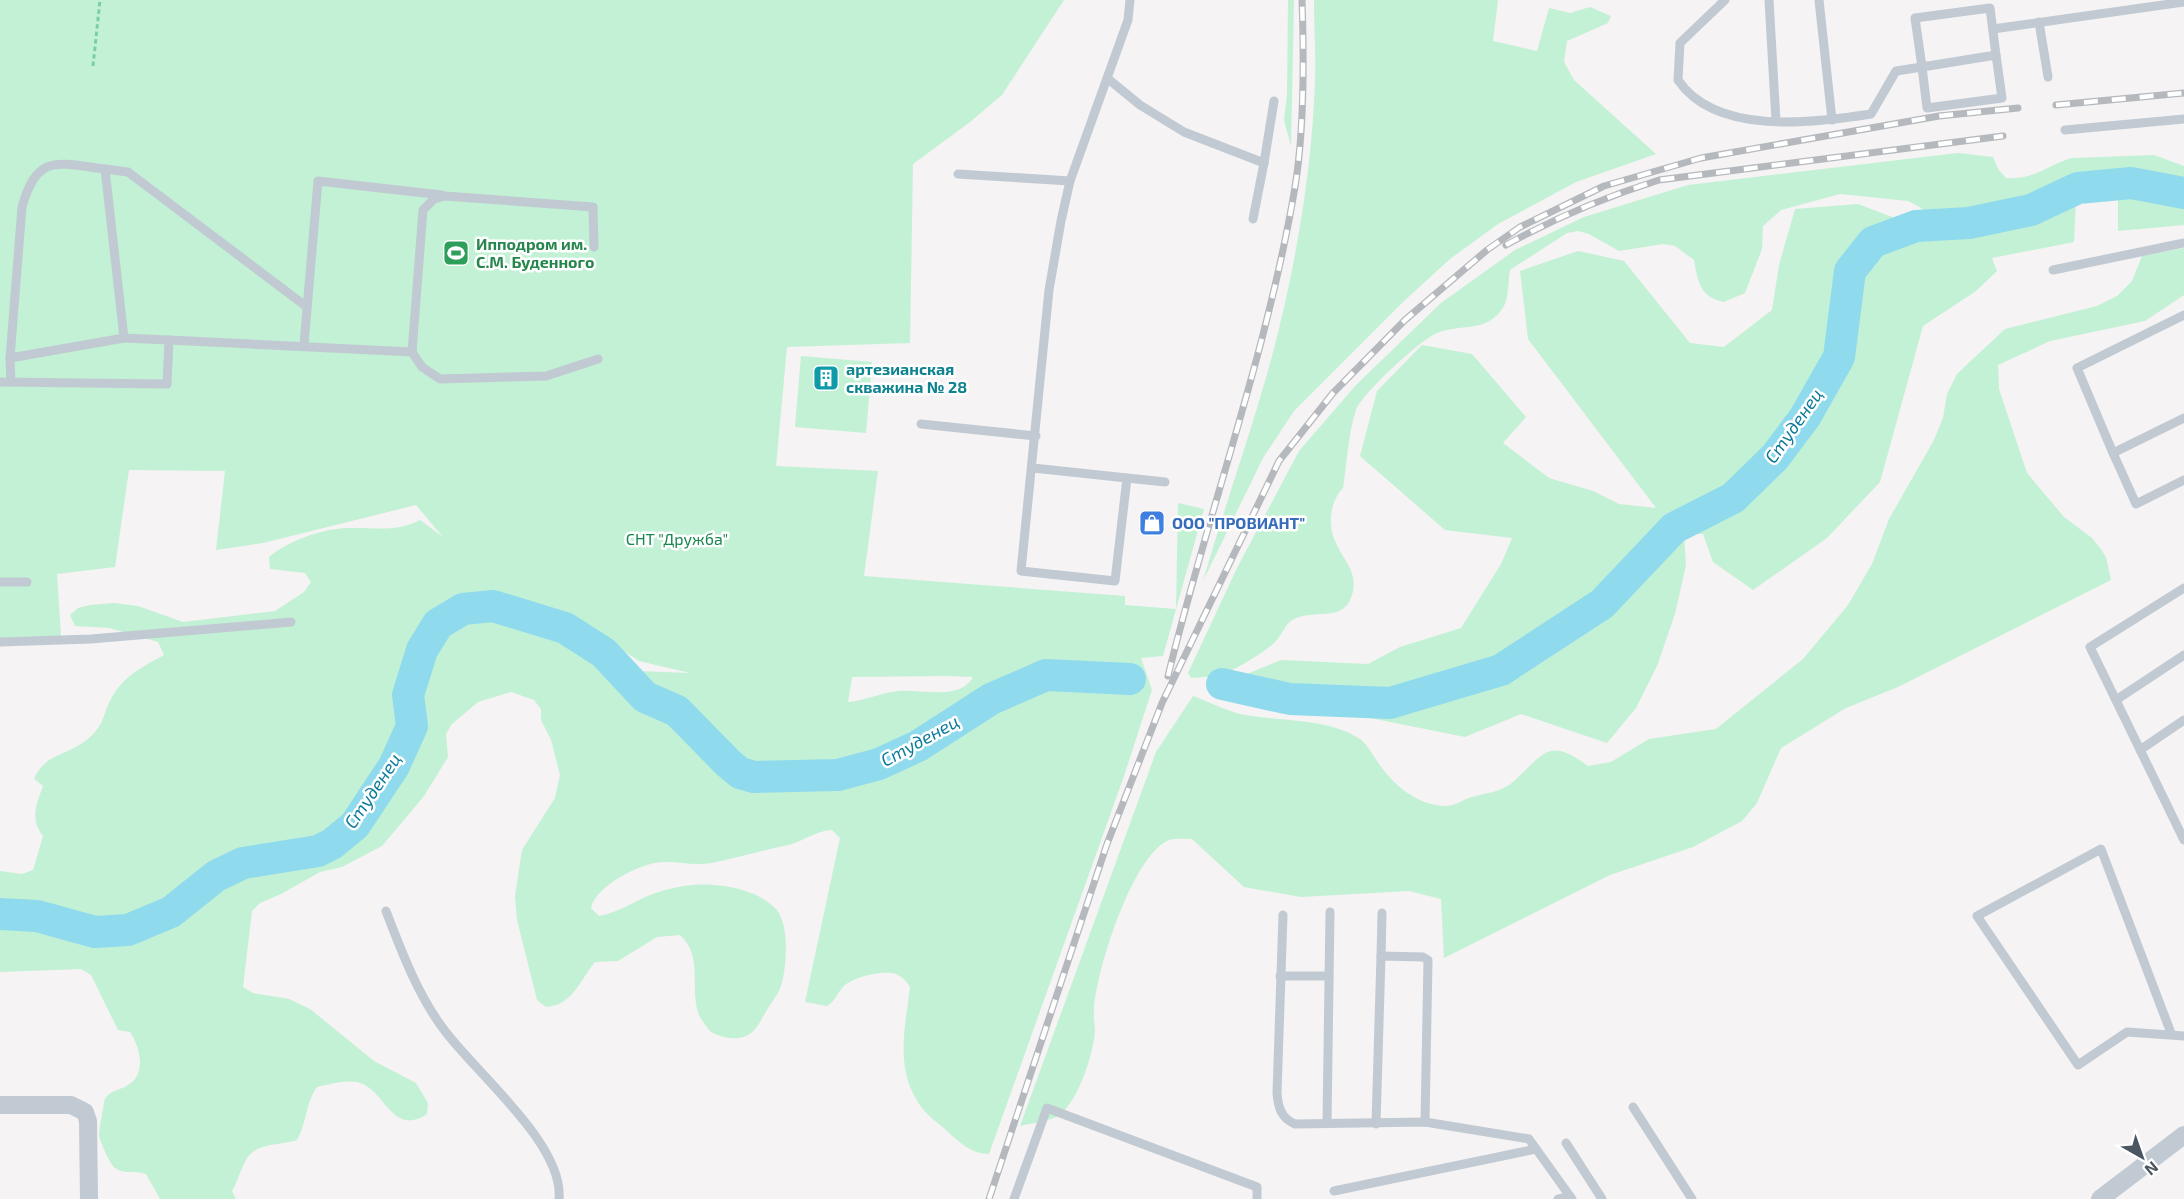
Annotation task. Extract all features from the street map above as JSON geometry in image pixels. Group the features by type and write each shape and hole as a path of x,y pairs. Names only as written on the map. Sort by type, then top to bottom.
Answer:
{"street":[{"path":"0,1104 71,1105 85,1112 88,1121 89,1199"},
{"path":"2100,1199 2184,1134"}],"lane":[{"path":"1127,478 1115,581 1021,571 1049,290 1070,181 1128,20 1130,0"},
{"path":"1725,0 1680,43 1678,80 1696,101 1742,118 1813,123 1870,114 1896,71 1996,55"},
{"path":"1769,0 1776,121"},
{"path":"1819,0 1832,120"},
{"path":"1993,29 2155,3 2184,2"},
{"path":"1990,8 1996,55 2002,98 1927,108 1915,18 1990,8"},
{"path":"2039,22 2048,77"},
{"path":"1107,78 1140,105 1184,132 1264,163"},
{"path":"1253,219 1274,101"},
{"path":"2065,130 2184,118"},
{"path":"11,381 10,358 22,207 28,186 35,175 58,163 128,172 307,307"},
{"path":"105,169 124,338"},
{"path":"958,174 1070,181"},
{"path":"304,345 318,181 445,196 593,207 594,247"},
{"path":"445,196 434,199 423,210 412,352 422,367 440,379 546,376 598,359"},
{"path":"2053,270 2184,243"},
{"path":"2184,315 2077,368 2136,504 2184,480"},
{"path":"10,358 124,338 412,352"},
{"path":"0,382 167,384 169,340"},
{"path":"2113,453 2184,418"},
{"path":"921,424 1036,436"},
{"path":"1033,468 1165,482"},
{"path":"0,582 27,582"},
{"path":"2184,588 2090,647 2184,840"},
{"path":"0,642 91,639 291,622"},
{"path":"2116,700 2184,655"},
{"path":"2140,750 2184,720"},
{"path":"2171,1034 2101,849 1977,916 2078,1065 2127,1032 2184,1036"},
{"path":"386,911 416,982 441,1026 537,1137 550,1160 560,1191 560,1199"},
{"path":"1327,1123 1330,912"},
{"path":"1376,1124 1382,913"},
{"path":"1282,915 1277,1103 1282,1115 1295,1124 1425,1122 1529,1139 1571,1198"},
{"path":"1381,956 1423,957 1428,960 1425,1122"},
{"path":"1280,976 1329,976"},
{"path":"1633,1107 1692,1199"},
{"path":"1014,1199 1047,1108 1257,1187 1257,1199"},
{"path":"1566,1143 1602,1199"},
{"path":"1334,1191 1536,1149"},
{"path":"1558,1199 1571,1198"}],"path":[{"path":"93,66 100,0"}],"green space":[{"name":"СНТ \"Дружба\"","path":"0,0 1064,0 1002,95 913,164 910,343 787,347 776,466 878,471 864,576 1125,596 1125,605 1176,609 1178,503 1204,509 1163,656 1141,658 1152,690 1124,776 989,1154 971,1150 961,1143 927,1114 913,1094 905,1065 904,1049 910,987 902,978 890,973 868,975 846,984 827,1006 805,1002 840,838 832,830 819,832 790,844 711,863 665,862 645,866 621,876 601,891 594,900 591,908 599,916 658,892 685,886 704,885 738,889 770,903 776,909 784,925 786,948 784,971 780,989 750,1034 733,1038 719,1035 711,1032 702,1020 696,1002 694,961 687,943 680,935 657,937 618,961 595,962 575,990 563,1002 546,1007 537,1000 517,920 515,896 522,850 555,798 560,775 551,740 541,720 541,709 534,700 511,692 478,702 452,724 446,734 448,757 424,796 382,846 342,867 320,872 260,903 252,911 243,987 253,993 289,999 310,1009 374,1061 416,1083 428,1103 427,1114 416,1119 406,1120 398,1117 371,1089 358,1082 340,1082 317,1087 310,1100 297,1140 262,1147 250,1154 232,1191 236,1199 160,1199 146,1174 115,1168 100,1138 105,1099 134,1080 138,1074 140,1060 134,1038 130,1032 118,1030 91,975 81,969 0,972 0,871 22,874 33,870 43,836 35,818 36,806 43,786 34,779 50,759 80,745 94,734 116,691 127,678 164,655 158,642 109,628 75,626 70,615 78,608 114,603 138,606 183,622 275,611 304,592 311,582 305,573 270,569 269,557 295,541 316,533 337,529 393,528 420,520 443,537 416,505 263,543 216,550 225,471 129,470 115,567 57,574 61,636 0,639","holes":["530,603 592,630 639,661 690,673 638,671","852,677 973,677 959,689 950,691 899,691 848,702"]},
{"path":"1288,0 1294,0 1291,146 1284,120 1287,95"},
{"path":"1314,0 1498,0 1493,41 1537,51 1549,8 1570,13 1590,7 1611,16 1608,23 1567,41 1564,62 1574,80 1656,154 1576,182 1498,224 1450,259 1404,301 1294,411 1263,458 1203,581 1270,364 1292,271 1311,145 1315,72"},
{"path":"1958,153 1993,157 1998,169 2006,178 2025,177 2072,158 2154,155 2184,166 2184,225 2118,231 2118,199 2076,200 2074,242 1992,258 1997,271 1976,291 1923,326 1880,482 1827,538 1753,590 1713,562 1703,534 1684,534 1686,565 1675,614 1657,666 1636,708 1607,743 1521,714 1465,737 1360,716 1273,710 1222,684 1281,660 1368,664 1400,647 1461,628 1501,564 1512,538 1445,530 1360,456 1377,391 1422,345 1472,354 1526,417 1503,443 1549,478 1593,491 1619,504 1656,508 1528,339 1520,271 1578,251 1624,261 1690,343 1724,347 1772,310 1779,265 1795,209 1858,204 1916,226 1937,224 1928,213 1917,206 1908,201 1840,194 1781,210 1763,226 1762,249 1745,293 1724,302 1716,300 1705,292 1699,282 1694,260 1675,246 1663,244 1619,251 1589,234 1578,231 1567,233 1510,270 1506,302 1497,315 1490,321 1444,331 1427,339 1379,381 1356,410 1349,439 1343,488 1335,500 1331,514 1333,536 1350,568 1354,582 1347,605 1334,613 1294,619 1288,623 1270,647 1228,672 1216,676 1191,678 1188,673 1237,568 1299,451 1356,385 1441,303 1515,250 1584,217 1688,185"},
{"path":"2184,248 2184,295 2145,321 2050,341 1998,365 1999,389 2027,473 2064,517 2092,538 2100,548 2106,557 2111,580 1898,687 1846,708 1781,748 1757,803 1742,821 1693,847 1610,875 1444,958 1441,899 1409,891 1301,897 1244,887 1192,839 1169,840 1155,850 1142,868 1118,916 1096,992 1095,1032 1091,1053 1077,1091 1064,1111 1056,1117 1020,1126 1156,752 1193,696 1240,714 1302,721 1347,732 1363,742 1392,780 1408,793 1426,803 1446,806 1504,788 1547,752 1555,750 1564,752 1588,766 1611,762 1649,739 1716,729 1803,659 1848,605 1872,564 1889,519 1934,440 1943,418 1947,394 1957,374 2005,329 2097,306 2117,296 2132,281 2142,256"},
{"path":"801,356 872,362 866,433 795,427"}],"waterway":[{"name":"Студенец","path":"1222,684 1290,699 1390,703 1501,670 1602,604 1674,528 1733,498 1775,457 1805,417 1839,357 1850,271 1873,242 1916,226 1969,223 2031,210 2078,188 2131,183 2184,193"},
{"name":"Студенец","path":"0,914 37,916 95,932 128,930 171,912 216,876 243,863 318,851 332,844 355,825 394,766 412,726 408,695 422,650 438,624 463,609 493,606 565,628 604,653 645,697 677,711 740,773 754,777 838,775 879,764 918,746 991,699 1046,675 1130,679"}],"railway":[{"path":"1168,676 1253,372 1283,249 1295,187 1302,118 1302,0"},
{"path":"2056,105 2184,93"},
{"path":"989,1199 1107,844 1162,703 1279,461 1333,393 1405,320 1487,250 1520,227 1604,186 1701,158 1939,116 2018,108"},
{"path":"1506,245 1581,209 1659,180 2003,136"}],"place":[{"name":"Ипподром им. С.М. Буденного","path":"456,253"},
{"name":"артезианская скважина № 28","path":"826,378"},
{"name":"ООО \"ПРОВИАНТ\"","path":"1152,523"}]}
